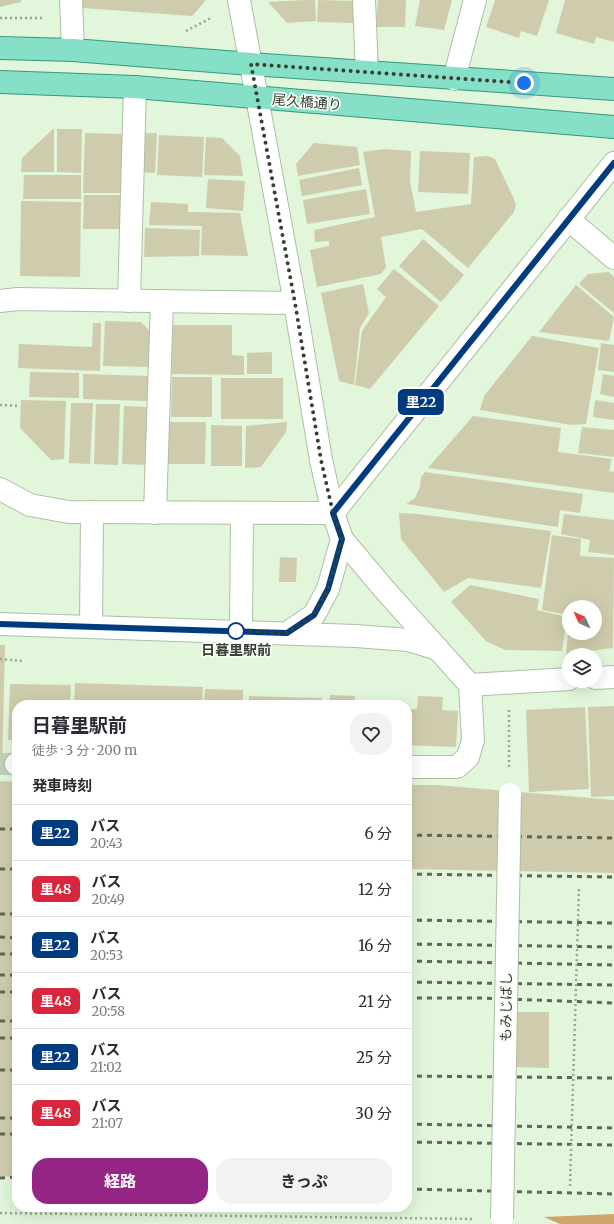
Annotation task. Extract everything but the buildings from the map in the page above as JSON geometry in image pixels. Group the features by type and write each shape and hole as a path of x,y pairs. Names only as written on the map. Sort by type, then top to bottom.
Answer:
{"main road":[{"path":"0,48 73,50 614,89"},
{"name":"尾久橋通り","path":"0,82 135,88 614,127"}],"street":[{"path":"71,0 73,50"},
{"path":"239,0 295,303 321,460 333,513 342,539 470,685 474,740 468,758 457,767 412,767"},
{"path":"364,0 367,72"},
{"path":"454,78 475,0"},
{"path":"129,301 135,88"},
{"path":"333,513 614,163"},
{"path":"568,219 614,258"},
{"path":"0,301 17,299 295,303"},
{"path":"155,512 162,301"},
{"path":"0,489 30,505 69,512 333,513"},
{"path":"91,626 92,512"},
{"path":"241,631 242,513"},
{"path":"287,633 314,615 328,589 342,539"},
{"path":"0,624 287,633 408,640 438,649"},
{"path":"602,678 614,677"},
{"path":"470,685 562,680"},
{"name":"もみじばし","path":"502,1220 510,794"}],"path":[{"path":"0,18 47,18"},
{"path":"0,405 20,406"},
{"path":"0,659 22,661"},
{"path":"509,724 510,794"},
{"path":"570,1186 578,887"},
{"path":"0,1213 502,1220"}],"shaded area":[{"path":"614,1214 614,1224 560,1224 544,1217"}],"tunnel":[{"path":"0,764 12,764"}],"railway":[{"path":"0,829 12,829"},
{"path":"412,835 614,838"},
{"path":"0,869 12,869"},
{"path":"412,874 614,877"},
{"path":"0,914 12,914"},
{"path":"412,920 614,923"},
{"path":"0,937 12,938"},
{"path":"412,944 614,947"},
{"path":"0,954 12,954"},
{"path":"412,961 614,965"},
{"path":"0,975 12,975"},
{"path":"412,982 614,985"},
{"path":"0,992 12,992"},
{"path":"412,998 480,998 614,1003"},
{"path":"0,1021 12,1021"},
{"path":"0,1038 12,1038"},
{"path":"0,1070 12,1070"},
{"path":"412,1076 614,1078"},
{"path":"0,1118 12,1118"},
{"path":"412,1124 614,1128"},
{"path":"0,1134 12,1134"},
{"path":"412,1142 614,1145"},
{"path":"0,1178 12,1177"},
{"path":"412,1189 614,1194"}],"bus line":[{"name":"里22","path":"0,624 287,633 314,615 328,589 342,539 333,513 614,163"}],"place":[{"name":"日暮里駅前","path":"236,631"}],"route":[{"path":"236,631 287,633 314,615 328,589 342,539 333,513 321,460 295,303 251,64 524,83"}]}
